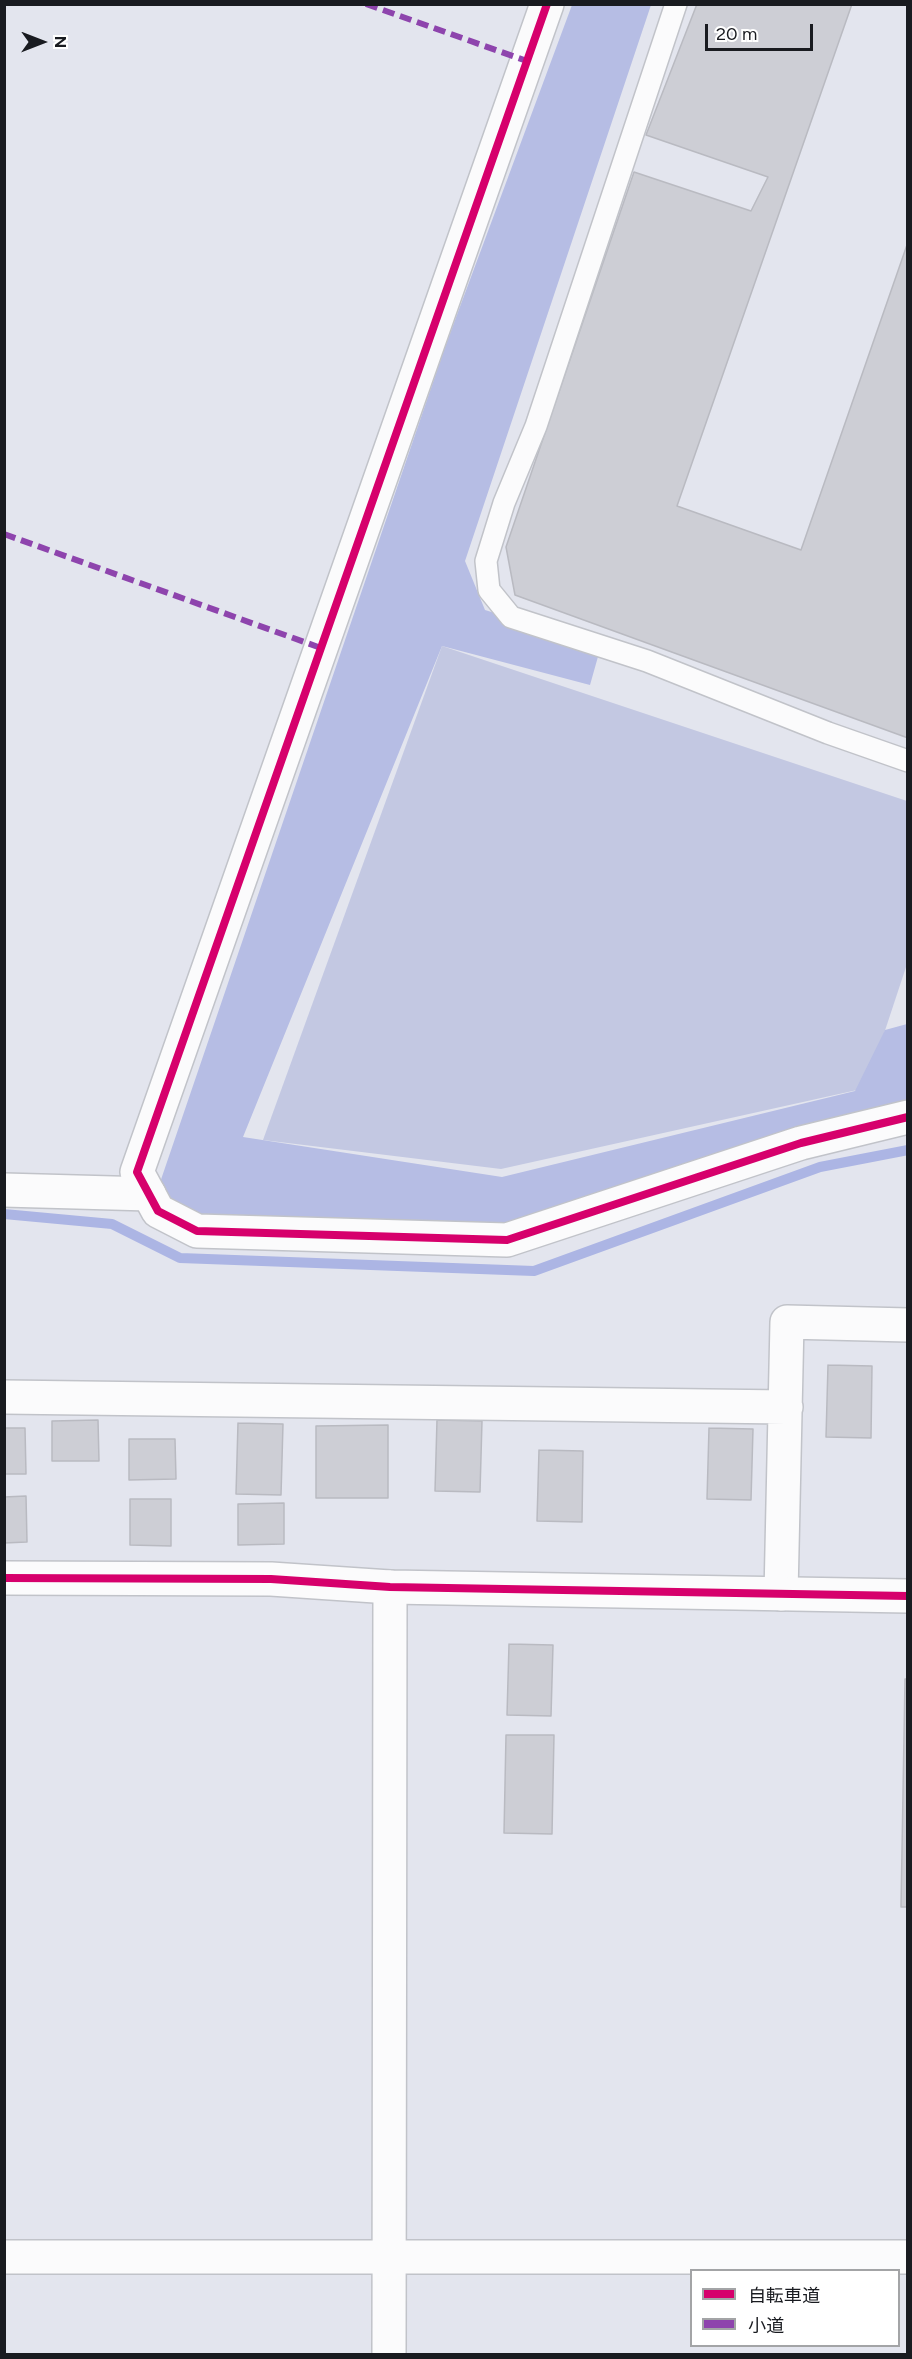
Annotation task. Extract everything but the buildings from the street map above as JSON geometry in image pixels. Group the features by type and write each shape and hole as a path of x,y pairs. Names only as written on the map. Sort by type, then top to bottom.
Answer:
{"street":[{"path":"547,4 137,1172 158,1211 197,1231 507,1240 801,1143 908,1118"},
{"path":"4,1190 149,1194"},
{"path":"781,1594 787,1322 908,1324"},
{"path":"4,1397 786,1407"},
{"path":"4,1578 271,1579 390,1587 908,1596"},
{"path":"389,2355 390,1587"},
{"path":"4,2257 908,2257"}],"lane":[{"path":"676,4 536,426 504,503 486,561 489,590 511,617 647,661 828,733 908,761"}],"shaded area":[{"path":"572,5 651,5 465,561 485,610 601,646 590,685 442,646 243,1137 502,1177 855,1091 885,1030 907,1024 907,1121 496,1240 221,1232 153,1203 445,347"},
{"path":"442,646 907,801 907,964 866,1088 501,1169 263,1140"}],"waterway":[{"path":"4,1214 112,1224 180,1258 534,1271 820,1167 908,1150"}],"marked path":[{"path":"366,4 527,61"},
{"path":"4,534 321,648"}],"cycle path":[{"path":"547,4 137,1172 158,1211 197,1231 507,1240 801,1143 908,1117"},
{"path":"4,1578 271,1579 390,1587 908,1596"}]}
